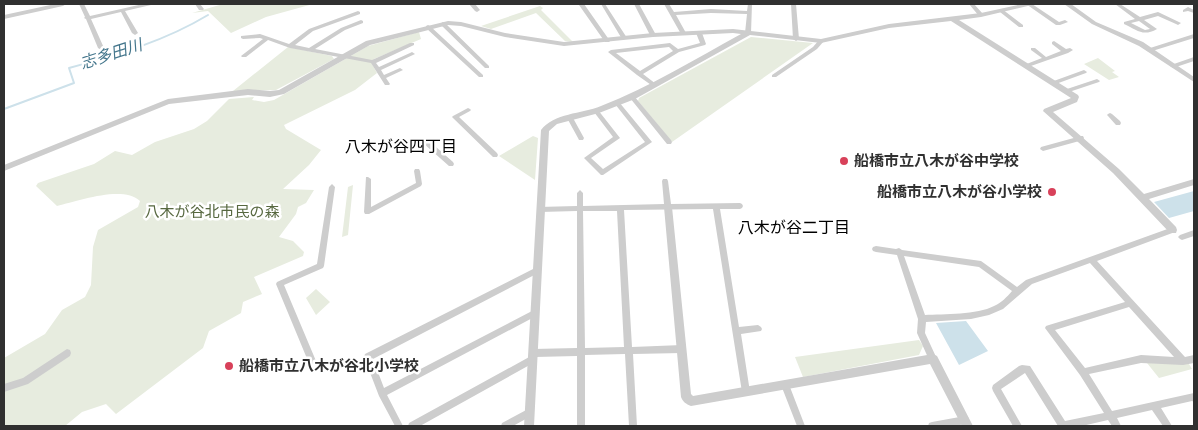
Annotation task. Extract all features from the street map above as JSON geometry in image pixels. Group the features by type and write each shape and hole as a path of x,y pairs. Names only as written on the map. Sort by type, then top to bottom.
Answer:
{"street":[{"path":"4,17 63,4"},
{"path":"82,4 101,48"},
{"path":"87,18 149,4"},
{"path":"472,4 477,10"},
{"path":"602,4 624,38"},
{"path":"636,4 653,35"},
{"path":"667,4 683,33"},
{"path":"748,33 750,4"},
{"path":"793,4 796,39"},
{"path":"971,4 981,16"},
{"path":"4,168 168,102 248,92 270,94 281,92 374,40 443,24 461,24 505,35 556,43 578,44 653,35 733,31 796,39 821,40 889,26 981,16 1002,12 1015,5 1030,4 1058,24 1064,22"},
{"path":"1067,4 1094,23 1148,50 1194,80"},
{"path":"1117,4 1140,19 1158,14 1178,23"},
{"path":"582,5 607,41"},
{"path":"1185,11 1188,9 1194,12"},
{"path":"122,10 135,33"},
{"path":"672,14 711,11 750,14"},
{"path":"290,46 311,30 358,12"},
{"path":"1002,12 1021,26"},
{"path":"922,319 988,312 996,309 1016,290 1029,282 1173,230 1081,138 1047,111 1074,100 1075,97 953,19"},
{"path":"312,49 335,33 361,22"},
{"path":"443,24 487,67"},
{"path":"428,28 481,76"},
{"path":"639,74 677,51 703,44 699,33"},
{"path":"529,426 545,130 550,124 596,111 632,97 748,33"},
{"path":"243,37 256,36 290,46 373,62 412,44"},
{"path":"1148,50 1194,36"},
{"path":"244,56 266,38"},
{"path":"774,76 815,48 821,40"},
{"path":"1026,66 1068,51 1054,43"},
{"path":"654,85 611,52 670,45 677,51"},
{"path":"1032,49 1046,59"},
{"path":"378,70 412,54"},
{"path":"1173,66 1194,59"},
{"path":"373,62 387,84"},
{"path":"383,77 400,70"},
{"path":"1053,83 1084,72"},
{"path":"1066,91 1097,81"},
{"path":"632,97 669,142"},
{"path":"596,111 616,138 587,158 603,173 649,142 617,104"},
{"path":"468,110 455,117 496,155"},
{"path":"1110,115 1118,123"},
{"path":"570,118 581,138"},
{"path":"1043,149 1081,138"},
{"path":"425,141 451,164"},
{"path":"368,179 367,212 419,184 417,171"},
{"path":"665,181 686,397 691,402 933,359"},
{"path":"1142,198 1194,182"},
{"path":"312,361 280,284 320,266 332,187"},
{"path":"580,193 581,426"},
{"path":"716,206 746,392"},
{"path":"540,209 740,206"},
{"path":"620,208 633,426"},
{"path":"1182,237 1194,233"},
{"path":"876,249 981,264 1016,290"},
{"path":"899,251 922,319 922,333 933,359 966,423 932,426"},
{"path":"1092,260 1183,361"},
{"path":"399,426 382,394 368,357 537,270"},
{"path":"1117,426 1083,372 1049,328 1131,303"},
{"path":"382,394 535,312"},
{"path":"736,330 758,329"},
{"path":"412,426 532,356 581,351 682,349"},
{"path":"4,388 25,381 67,353"},
{"path":"1083,372 1140,359 1183,361 1194,359"},
{"path":"1018,426 996,388 1022,369 1027,368 1064,426 1194,398"},
{"path":"785,385 801,426"},
{"path":"1154,406 1168,426"},
{"path":"505,426 530,412"}],"green space":[{"path":"223,4 313,4 266,17 231,33 208,11 192,13"},
{"path":"540,6 543,8 541,10 573,42 565,41 536,13 491,29 481,26"},
{"name":"八木が谷北市民の森","path":"419,32 421,39 374,59 372,64 377,73 355,90 284,125 286,129 321,150 309,165 283,189 314,190 306,203 298,207 296,214 279,237 293,241 304,252 303,256 254,277 262,294 243,302 241,313 209,331 203,348 116,414 106,404 82,412 65,426 4,426 4,358 45,334 62,310 85,297 91,285 93,247 98,230 138,207 140,201 132,196 112,194 57,206 36,186 38,183 94,164 115,151 132,155 155,142 194,129 207,121 229,99 254,97 252,100 264,102 274,100 368,46"},
{"path":"751,37 813,43 672,142 638,101 639,98"},
{"path":"288,47 332,56 334,59 276,90 233,91"},
{"path":"1098,58 1115,71 1112,72 1119,77 1109,80 1084,64"},
{"path":"533,136 538,138 535,180 499,156"},
{"path":"353,185 348,235 342,237 348,187"},
{"path":"316,289 330,302 316,315 306,298"},
{"path":"919,340 923,346 919,355 803,377 795,357"},
{"path":"1147,363 1189,364 1192,369 1159,378"}],"water":[{"path":"1194,191 1194,211 1169,218 1154,202"},
{"path":"966,321 988,351 959,365 936,323"}],"waterway":[{"name":"志多田川","path":"4,109 74,83 69,68 158,40 208,15"}],"place":[{"name":"船橋市立八木が谷中学校","path":"844,161"},
{"name":"船橋市立八木が谷小学校","path":"1052,192"},
{"name":"船橋市立八木が谷北小学校","path":"229,366"}],"district":[{"name":"八木が谷四丁目","path":"401,146"},
{"name":"八木が谷二丁目","path":"794,227"}]}
